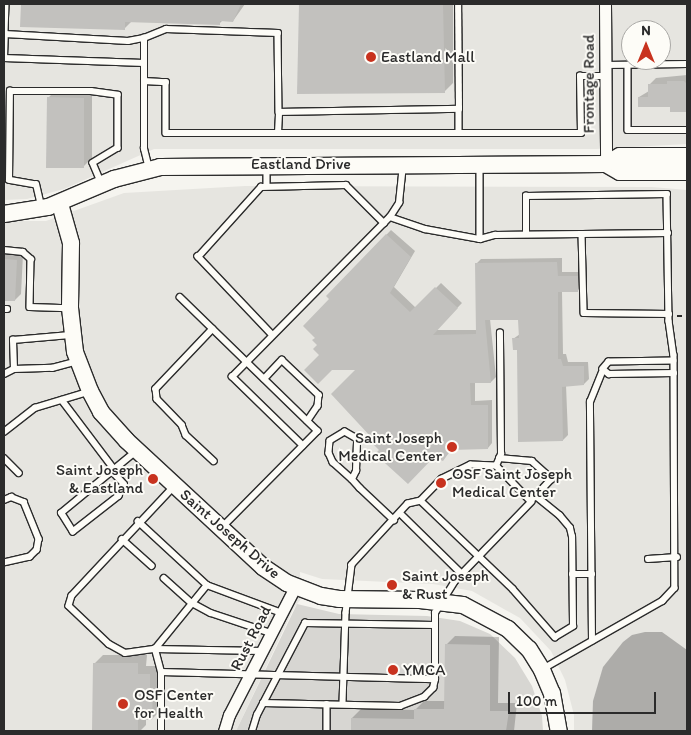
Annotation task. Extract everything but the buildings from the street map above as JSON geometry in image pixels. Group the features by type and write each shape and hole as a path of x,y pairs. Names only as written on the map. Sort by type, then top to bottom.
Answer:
{"street":[{"name":"Frontage Road","path":"605,4 606,164"},
{"name":"Eastland Drive","path":"606,164 620,156 687,156"},
{"name":"Eastland Drive","path":"4,214 42,209 60,204 102,184 149,168 480,163 606,164 620,172 687,172"},
{"name":"Saint Joseph Drive","path":"60,204 71,243 70,308 72,335 78,361 90,391 109,422 136,450 263,567 295,587 321,596 348,600 441,601 478,611 508,628 529,649 542,670 552,693 559,731"},
{"name":"Rust Road","path":"224,731 250,674 295,587"}],"lane":[{"path":"6,4 4,58 144,63"},
{"path":"458,4 459,133"},
{"path":"5,34 128,41 144,38 166,30 278,33 278,133"},
{"path":"144,38 144,149 149,168"},
{"path":"671,64 687,64"},
{"path":"144,81 166,82 166,133 581,133 580,76 621,67"},
{"path":"628,70 628,130 687,130"},
{"path":"42,209 36,185 9,180 10,91 91,91 118,95 118,148 93,163 102,184"},
{"path":"279,112 459,109"},
{"path":"480,163 480,239"},
{"path":"303,446 232,377 390,217 399,203 403,164"},
{"path":"267,165 268,186"},
{"path":"272,335 198,257 261,187 346,185 384,223"},
{"path":"526,234 526,196 666,194 669,314 674,361 677,558 675,588 663,601 542,670"},
{"path":"390,217 425,229 480,239 495,234 668,233"},
{"path":"582,234 584,313 669,314"},
{"path":"4,250 23,252 31,259 30,307 70,308"},
{"path":"180,297 318,431 221,528"},
{"path":"213,329 156,389 158,399 182,425 186,434 214,461"},
{"path":"496,466 500,458 500,333"},
{"path":"14,369 13,340 72,335"},
{"path":"264,379 282,360 319,395 318,406 308,421"},
{"path":"4,374 14,369 52,368 78,361"},
{"path":"592,641 590,402 603,369 609,362 674,361"},
{"path":"603,369 609,374 674,373"},
{"path":"4,432 35,408 90,391"},
{"path":"62,400 114,471 124,484 119,496 73,532 61,513 114,471 136,450"},
{"path":"352,480 356,472 357,439 345,432 330,441 328,452 352,480 394,520"},
{"path":"4,458 19,473"},
{"path":"263,703 400,706 424,697 433,688 435,678 435,612 441,601 462,574 552,479 532,461 500,458"},
{"path":"343,704 345,624 352,565 408,504 421,501 442,479 471,465 496,466 530,502"},
{"path":"175,486 122,539 72,596 69,606 109,644 125,653 155,649 262,651"},
{"path":"421,501 513,590 555,637 572,626 570,528 535,496"},
{"path":"4,500 11,497 24,502 39,539 37,550 30,558 4,563"},
{"path":"400,513 462,574"},
{"path":"138,521 207,585 282,612"},
{"path":"122,539 152,566"},
{"path":"648,559 677,558"},
{"path":"572,574 592,574"},
{"path":"164,578 192,602 211,613 271,633"},
{"path":"155,649 207,585"},
{"path":"252,731 263,703 304,623 434,625"},
{"path":"155,649 161,672 161,731"},
{"path":"161,672 435,678"},
{"path":"327,704 327,731"}],"path":[{"path":"669,314 687,316"}],"shaded area":[{"path":"4,4 687,4 687,144 596,149 154,149 64,189 27,199 4,200"},
{"name":"OSF Saint Joseph Medical Center","path":"245,186 652,187 687,190 687,731 574,731 574,715 565,680 551,651 520,618 472,591 433,584 322,579 300,572 301,599 294,608 236,731 4,731 4,221 46,221 124,193"},
{"name":"YMCA","path":"297,604 339,614 427,616 460,621 490,634 515,658 532,686 542,716 543,731 236,731"},
{"path":"645,632 662,632 687,650 687,731 592,731 593,701 603,667 623,642 632,635"}],"place":[{"name":"Eastland Mall","path":"371,57"},
{"name":"Saint Joseph Medical Center","path":"452,447"},
{"name":"Saint Joseph & Eastland","path":"153,479"},
{"name":"OSF Saint Joseph Medical Center","path":"441,483"},
{"name":"Saint Joseph & Rust","path":"392,585"},
{"name":"YMCA","path":"393,670"},
{"name":"OSF Center for Health","path":"123,704"}]}
